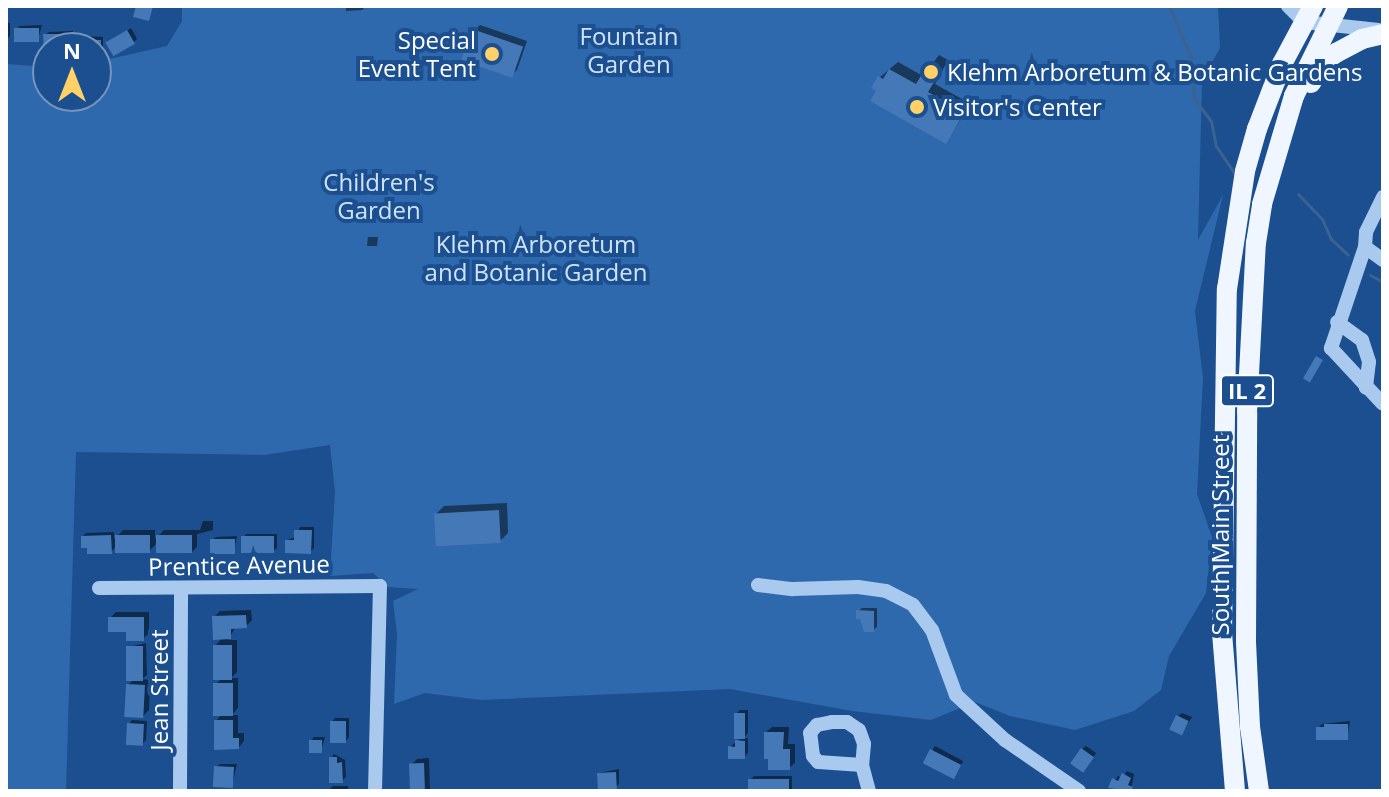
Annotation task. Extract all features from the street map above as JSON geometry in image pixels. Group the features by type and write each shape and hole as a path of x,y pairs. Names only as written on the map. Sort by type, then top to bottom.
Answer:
{"main road":[{"name":"South Main Street","path":"1235,791 1222,633 1227,289 1245,171 1282,64 1310,10"},
{"name":"South Main Street","path":"1259,791 1250,727 1246,641 1247,412 1252,278 1262,204 1278,144 1294,96 1333,14"},
{"path":"1252,278 1292,134 1316,74 1322,63 1347,45 1383,32"}],"street":[{"path":"1288,6 1333,14 1383,32"},
{"path":"1383,197 1366,232 1365,247 1337,322 1331,348 1383,404"},
{"path":"1365,247 1383,260"},
{"path":"1337,322 1362,340 1369,362 1366,388"},
{"path":"758,585 793,589 858,587 886,591 913,605 932,630 956,695 996,733 1079,791"},
{"name":"Prentice Avenue","path":"99,588 380,586 375,791"},
{"name":"Jean Street","path":"180,791 181,589"},
{"path":"862,765 869,791"}],"green space":[{"name":"Klehm Arboretum and Botanic Garden","path":"182,6 1218,6 1220,48 1202,81 1198,240 1223,195 1195,311 1203,378 1197,494 1212,537 1206,593 1169,656 1161,690 1134,711 1075,730 1010,716 975,702 931,720 852,711 730,689 481,700 425,693 394,704 397,634 393,601 418,589 388,587 373,573 330,576 335,492 330,445 264,455 76,452 66,791 6,791 6,64 32,66 32,112 112,112 112,58 167,46 182,21"}],"building":[{"path":"136,6 153,6 149,21 133,17"},
{"path":"14,28 39,28 39,32 32,32 32,42 14,42"},
{"name":"Special Event Tent","path":"472,29 523,47 512,78 461,60"},
{"path":"127,30 135,44 113,56 112,39"},
{"name":"Visitor's Center","path":"929,62 942,69 928,92 964,113 946,144 870,101 876,91 871,88 878,76 883,79 889,69 916,84"},
{"path":"1316,356 1323,360 1310,383 1303,379"},
{"path":"499,510 501,543 436,546 434,513"},
{"path":"294,530 312,530 311,554 285,553 285,540 294,540"},
{"path":"111,535 112,554 87,554 87,548 81,548 81,536"},
{"path":"115,535 150,535 150,553 115,553"},
{"path":"156,535 192,535 192,553 156,553"},
{"path":"241,536 274,536 274,553 241,553"},
{"path":"210,539 235,539 235,554 210,554"},
{"path":"856,610 874,611 874,632 864,632 860,619 856,619"},
{"path":"246,615 247,628 231,629 231,639 213,640 212,616"},
{"path":"108,617 144,617 144,641 126,641 126,632 108,632"},
{"path":"213,645 232,645 232,680 213,680"},
{"path":"126,646 143,646 143,681 126,681"},
{"path":"213,683 233,683 233,716 213,716"},
{"path":"126,684 145,685 143,718 124,717"},
{"path":"734,713 745,713 745,739 734,739"},
{"path":"1176,715 1189,721 1182,735 1169,730"},
{"path":"214,720 233,720 233,738 239,738 239,749 214,750"},
{"path":"330,721 346,721 346,743 330,743"},
{"path":"127,723 144,724 143,746 126,745"},
{"path":"1324,724 1348,724 1348,740 1316,740 1316,727 1324,727"},
{"path":"764,732 784,732 783,749 790,749 790,770 768,770 768,759 764,759"},
{"path":"309,740 322,740 322,753 309,753"},
{"path":"735,740 745,741 745,759 728,759 728,746 735,747"},
{"path":"1081,748 1094,757 1083,773 1070,764"},
{"path":"930,749 961,765 954,779 923,763"},
{"path":"329,757 337,757 337,763 342,762 343,783 329,783"},
{"path":"424,763 425,791 410,791 409,764"},
{"path":"214,766 234,767 233,788 213,787"},
{"path":"616,772 617,789 598,790 597,773"},
{"path":"1122,773 1131,778 1128,785 1133,787 1131,791 1108,788 1112,778 1118,781"},
{"path":"748,779 789,779 789,790 748,790"}],"waterway":[{"path":"1169,6 1191,57 1194,98 1211,121 1216,146 1235,174"},
{"path":"1298,194 1322,219 1331,239 1348,255"},
{"path":"1370,275 1383,282"}],"place":[{"name":"Special Event Tent","path":"492,54"},
{"name":"Klehm Arboretum & Botanic Gardens","path":"931,72"},
{"name":"Visitor's Center","path":"917,107"}],"park label":[{"name":"Fountain Garden","path":"629,50"},
{"name":"Children's Garden","path":"379,196"}]}
